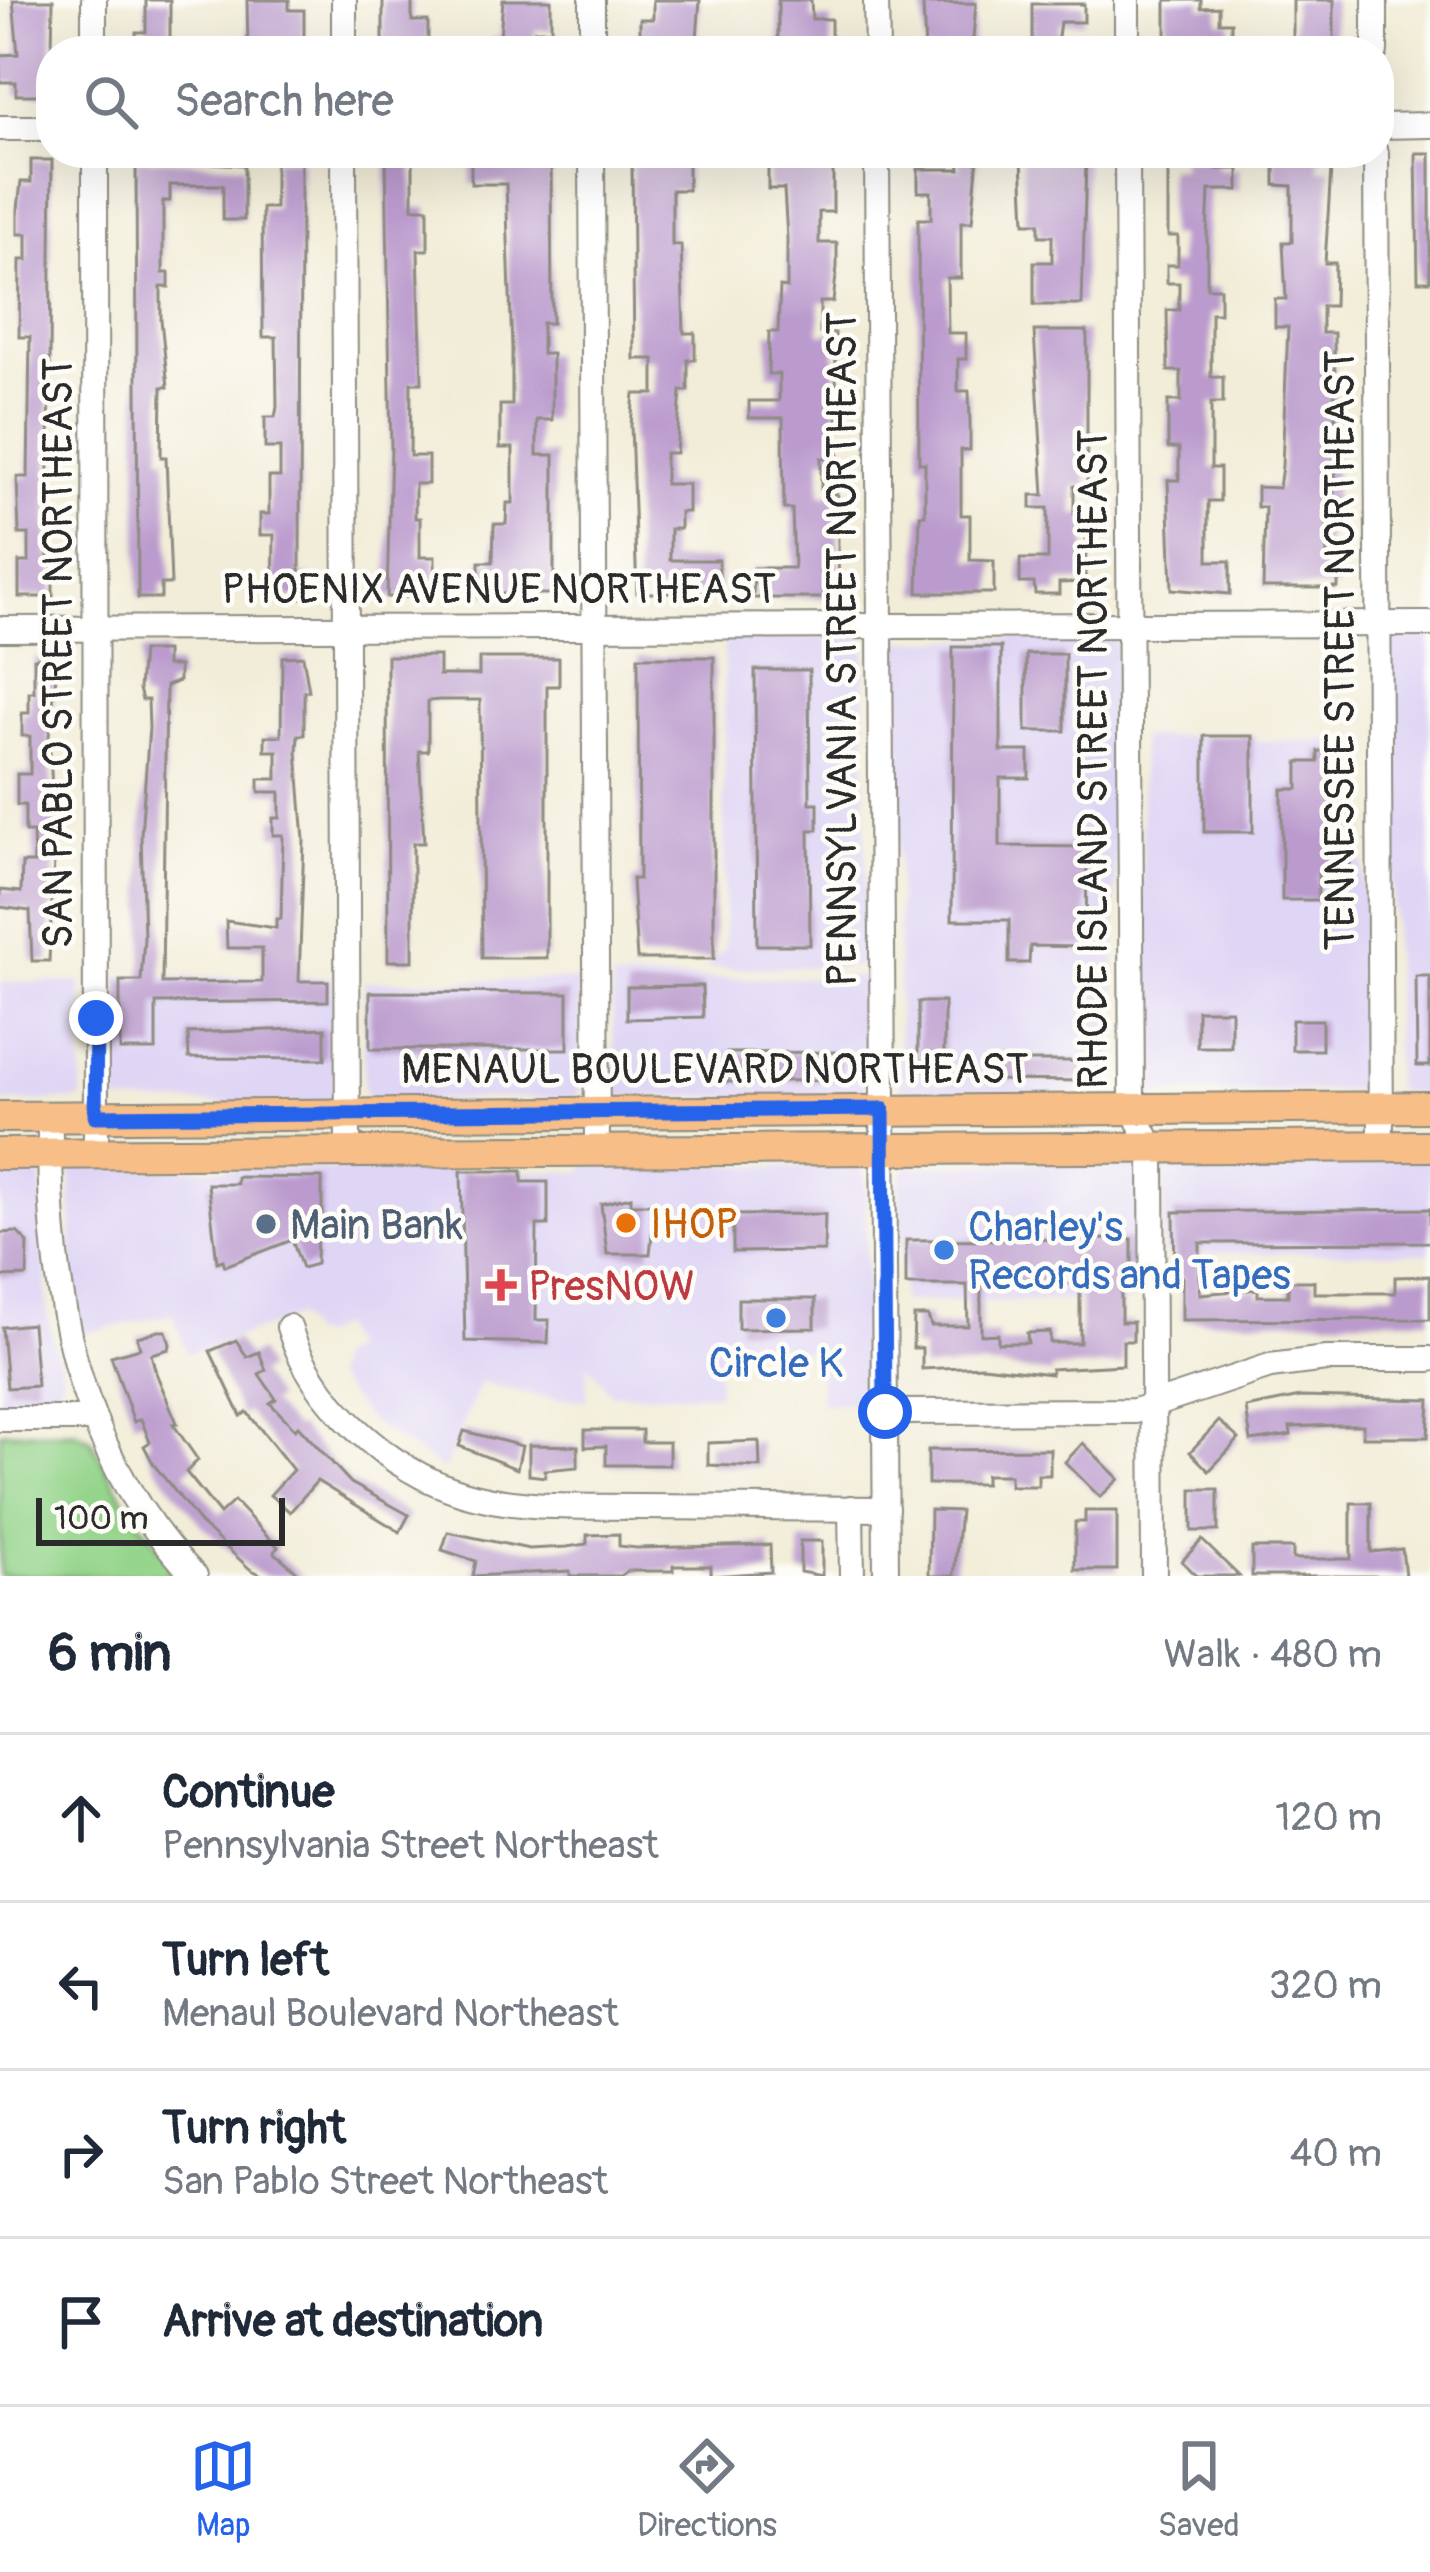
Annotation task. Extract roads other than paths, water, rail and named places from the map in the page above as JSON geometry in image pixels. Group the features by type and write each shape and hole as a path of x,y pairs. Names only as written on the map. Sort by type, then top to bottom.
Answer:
{"main road":[{"name":"MENAUL BOULEVARD NORTHEAST","path":"0,1117 1430,1107"},
{"name":"MENAUL BOULEVARD NORTHEAST","path":"0,1154 883,1145 1430,1146"}],"street":[{"path":"94,0 94,36"},
{"path":"344,0 344,36"},
{"path":"592,0 592,36"},
{"path":"876,0 877,36"},
{"path":"1127,0 1127,36"},
{"path":"1375,0 1376,36"},
{"path":"1394,126 1430,125"},
{"path":"0,128 36,128"},
{"name":"SAN PABLO STREET NORTHEAST","path":"95,168 96,1154"},
{"path":"344,168 348,1152"},
{"path":"592,168 597,1149"},
{"name":"PENNSYLVANIA STREET NORTHEAST","path":"877,168 886,1576"},
{"name":"RHODE ISLAND STREET NORTHEAST","path":"1127,168 1132,1108 1152,1148 1154,1576"},
{"name":"TENNESSEE STREET NORTHEAST","path":"1376,168 1381,1146"},
{"name":"PHOENIX AVENUE NORTHEAST","path":"0,629 1430,624"},
{"path":"50,1116 51,1238 63,1323 91,1419 128,1490 195,1576"},
{"path":"290,1327 310,1371 356,1429 407,1468 461,1493 526,1506 886,1508"},
{"path":"885,1412 1153,1407 1270,1366 1326,1359 1430,1359"},
{"path":"0,1419 91,1419"},
{"path":"851,1508 852,1576"}],"place":[{"name":"IHOP","path":"626,1223"},
{"name":"Main Bank","path":"266,1224"},
{"name":"Charley's Records and Tapes","path":"944,1250"},
{"name":"PresNOW","path":"501,1285"},
{"name":"Circle K","path":"776,1318"}]}
